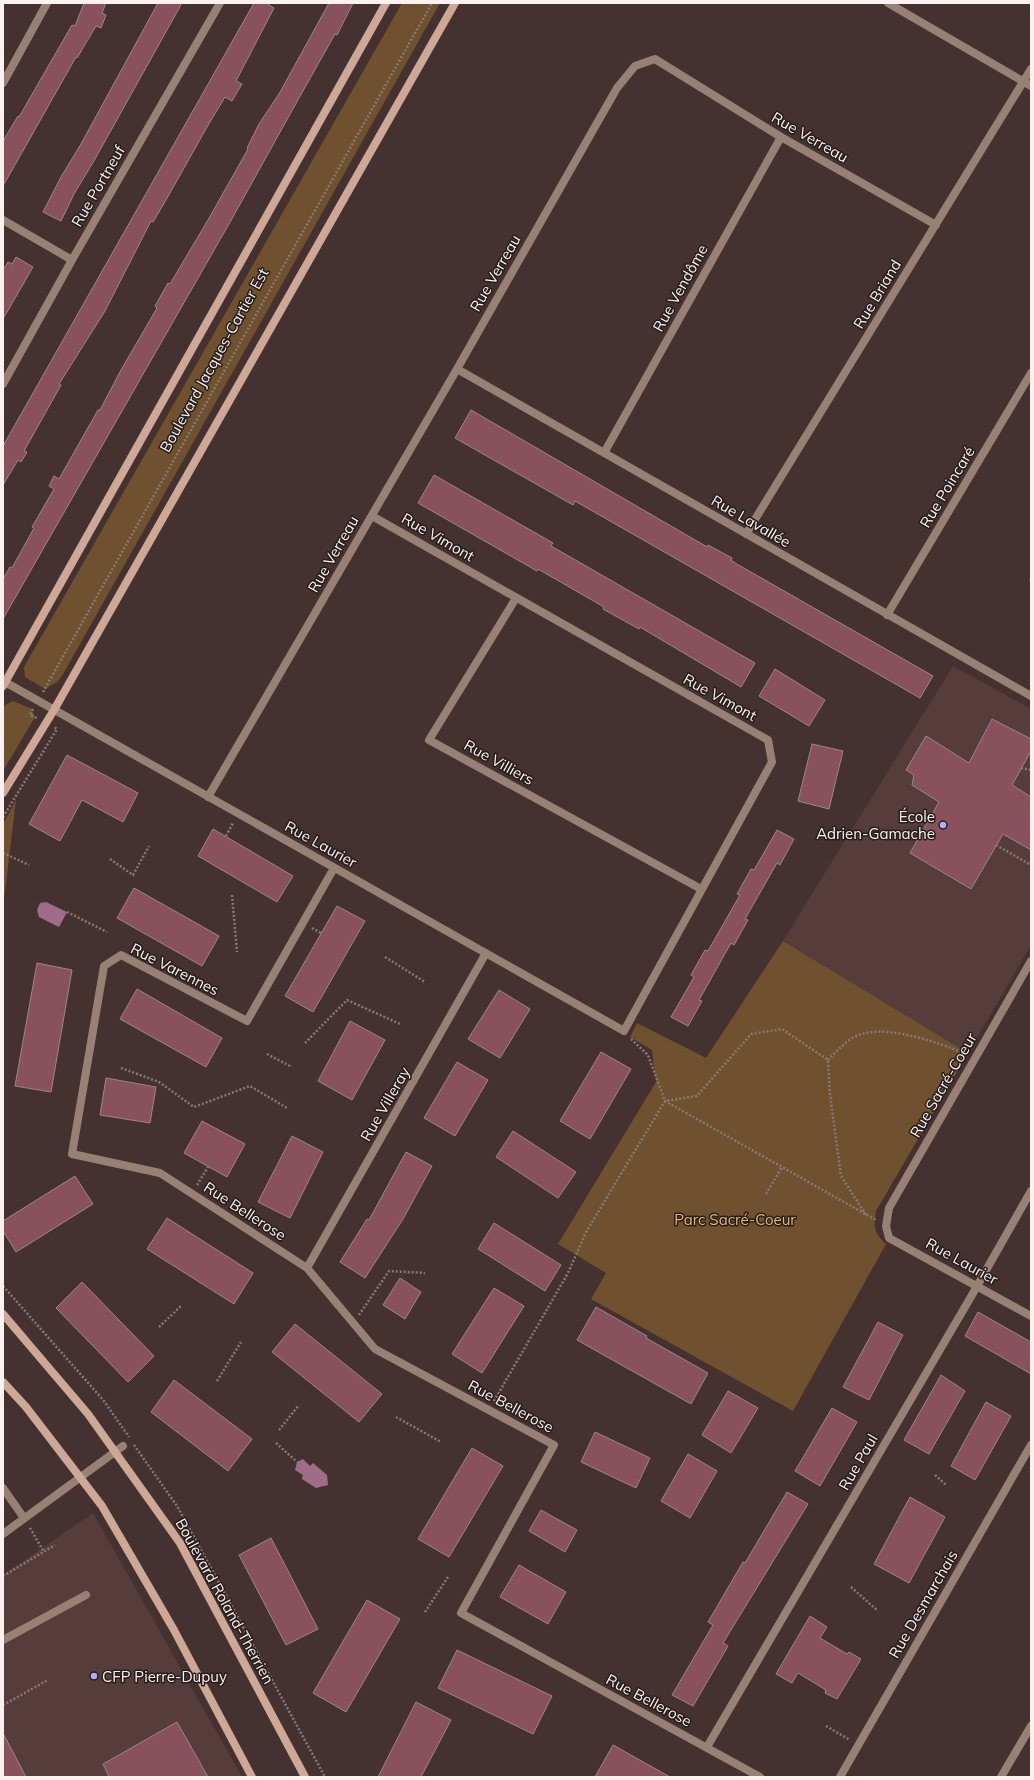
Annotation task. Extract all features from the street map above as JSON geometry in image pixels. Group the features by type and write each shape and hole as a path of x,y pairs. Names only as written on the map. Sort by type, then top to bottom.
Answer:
{"main road":[{"name":"Boulevard Jacques-Cartier Est","path":"4,684 386,3"},
{"path":"3,793 54,710 455,3"},
{"name":"Boulevard Roland-Therrien","path":"3,1314 119,1448 180,1543 305,1777"},
{"path":"3,1382 26,1407 102,1506 174,1630 252,1777"}],"street":[{"path":"3,83 47,3"},
{"name":"Rue Portneuf","path":"3,384 72,260 220,3"},
{"path":"888,3 1027,83"},
{"name":"Rue Verreau","path":"208,797 457,369 617,88 635,66 655,59 781,137 936,225"},
{"name":"Rue Briand","path":"746,534 936,225 1027,83 1031,69"},
{"name":"Rue Vendôme","path":"604,453 781,137"},
{"path":"3,220 72,260"},
{"name":"Rue Lavallée","path":"457,369 1031,696"},
{"name":"Rue Poincaré","path":"887,615 1031,373"},
{"name":"Rue Vimont","path":"372,516 768,740 772,762 624,1031"},
{"name":"Rue Villiers","path":"516,598 430,740 702,889"},
{"name":"Rue Laurier","path":"4,684 38,701 624,1031"},
{"name":"Rue Varennes","path":"72,1154 104,966 121,955 247,1021 334,868"},
{"name":"Rue Villeray","path":"307,1268 486,953"},
{"name":"Rue Sacré-Coeur","path":"886,1226 889,1208 1031,961"},
{"name":"Rue Bellerose","path":"72,1154 160,1173 307,1268 375,1349 554,1445 461,1613 760,1777"},
{"name":"Rue Paul","path":"707,1747 978,1286 1031,1190"},
{"name":"Rue Laurier","path":"886,1226 889,1238 1031,1316"},
{"name":"Rue Desmarchais","path":"840,1777 1031,1445"},
{"path":"3,1534 119,1448"},
{"path":"3,1488 24,1518"},
{"path":"3,1640 86,1595"},
{"path":"1001,1777 1031,1726"}],"path":[{"name":"Boulevard Jacques-Cartier Est","path":"46,722 30,715 432,3"},
{"path":"1021,768 1031,770"},
{"path":"226,836 238,814"},
{"path":"996,845 1031,865"},
{"path":"110,859 133,874 149,846"},
{"path":"3,853 29,865"},
{"path":"232,895 237,952"},
{"path":"67,912 107,932"},
{"path":"385,957 425,982"},
{"path":"305,1043 347,1000 400,1024"},
{"path":"665,1101 697,1096 751,1034 782,1029 828,1060"},
{"path":"624,1031 648,1055 665,1101 886,1226"},
{"path":"828,1060 851,1039 876,1031 927,1039 975,1057"},
{"path":"267,1054 292,1067"},
{"path":"828,1060 830,1094 841,1176 866,1215"},
{"path":"121,1068 159,1082 194,1107 250,1086 287,1108"},
{"path":"489,1410 568,1273 586,1232 665,1101"},
{"path":"192,1194 208,1167"},
{"path":"766,1194 782,1167"},
{"path":"354,1324 389,1271 426,1273"},
{"path":"159,1327 182,1305"},
{"path":"217,1381 240,1342"},
{"path":"279,1430 299,1405"},
{"path":"396,1417 441,1442"},
{"path":"276,1443 297,1462"},
{"path":"935,1475 946,1485"},
{"path":"24,1518 44,1552"},
{"path":"3,1576 55,1545"},
{"path":"425,1612 448,1576"},
{"path":"851,1587 878,1611"},
{"path":"3,1705 48,1680"},
{"path":"826,1726 858,1745"}],"shaded area":[{"name":"École Adrien-Gamache","path":"953,666 1031,709 1031,945 968,1053 783,941"},
{"path":"46,902 67,912 59,927 39,917 37,910 40,903"},
{"path":"303,1459 310,1466 313,1463 327,1475 328,1485 316,1488 302,1479 303,1475 295,1470 297,1462"},
{"name":"CFP Pierre-Dupuy","path":"93,1513 242,1777 3,1777 3,1575"}],"green space":[{"path":"402,3 440,3 62,676 57,682 45,689 25,677 24,667"},
{"path":"13,701 32,709 35,717 3,771 3,709 5,705"},
{"path":"16,800 3,908 3,824"},
{"name":"Parc Sacré-Coeur","path":"783,941 968,1053 876,1211 875,1229 886,1244 793,1411 591,1299 606,1273 558,1244 656,1082 652,1050 630,1037 637,1023 706,1058"}],"building":[{"path":"84,3 106,3 102,13 106,15 101,28 96,26 77,58 76,57 3,186 3,141 18,116 19,117 72,25 75,26"},
{"path":"158,3 182,3 74,194 61,221 43,212"},
{"path":"254,3 266,3 274,8 236,81 242,84 232,101 225,97 207,127 153,222 151,221 105,311 59,384 61,385 24,451 27,452 21,462 18,460 3,485 3,446"},
{"path":"329,3 353,3 337,35 335,34 229,224 3,619 3,579 10,567 12,568 34,528 32,527 54,489 49,486 54,476 59,479 98,410 100,410 157,308 155,306 168,283 170,284 208,220 248,149 247,148 259,124 279,94"},
{"path":"16,257 33,267 3,319 3,270 8,262 12,264"},
{"path":"471,410 707,547 708,545 732,558 731,560 735,563 933,676 920,698 575,501 573,505 455,438"},
{"path":"434,475 553,543 551,546 755,663 741,687 640,627 639,629 603,609 604,607 538,569 537,571 418,503"},
{"path":"775,669 825,700 809,726 759,696"},
{"name":"École Adrien-Gamache","path":"992,719 1031,739 1031,751 1012,785 1031,797 1031,850 1003,834 971,889 910,853 939,802 912,785 914,775 906,770 926,736 969,763"},
{"path":"812,744 843,751 829,809 798,801"},
{"path":"67,755 138,793 123,822 82,800 60,841 29,824"},
{"path":"213,829 293,876 277,902 198,856"},
{"path":"777,830 794,839 780,865 777,863 745,919 748,920 734,945 731,943 699,1000 702,1001 688,1026 671,1017 694,977 691,975 705,950 708,951 740,895 737,894 751,869 754,870"},
{"path":"134,888 219,936 202,966 117,918"},
{"path":"337,906 365,921 313,1012 285,996"},
{"path":"37,963 72,970 51,1092 15,1086"},
{"path":"137,989 222,1038 206,1067 120,1019"},
{"path":"499,990 530,1009 500,1058 468,1039"},
{"path":"350,1021 385,1040 352,1100 318,1081"},
{"path":"601,1052 631,1069 590,1139 560,1121"},
{"path":"457,1062 488,1080 455,1136 424,1118"},
{"path":"106,1078 156,1087 150,1123 100,1115"},
{"path":"202,1121 245,1144 227,1177 184,1153"},
{"path":"513,1131 576,1172 558,1198 496,1157"},
{"path":"292,1136 323,1152 290,1218 258,1202"},
{"path":"406,1152 432,1166 403,1219 365,1278 340,1262 367,1219 369,1220"},
{"path":"75,1176 93,1204 16,1252 3,1231 3,1221"},
{"path":"167,1218 253,1273 234,1304 147,1249"},
{"path":"494,1223 561,1265 545,1291 478,1249"},
{"path":"400,1278 421,1292 405,1319 383,1305"},
{"path":"82,1282 154,1356 128,1382 56,1308"},
{"path":"494,1288 524,1306 482,1373 452,1354"},
{"path":"596,1307 647,1336 646,1338 708,1373 691,1404 577,1340"},
{"path":"978,1312 1031,1342 1031,1374 965,1336"},
{"path":"878,1322 903,1335 869,1400 843,1387"},
{"path":"295,1324 382,1394 359,1422 272,1352"},
{"path":"941,1375 965,1391 929,1454 904,1440"},
{"path":"174,1380 252,1439 228,1471 151,1412"},
{"path":"728,1391 758,1408 731,1453 702,1435"},
{"path":"986,1402 1011,1416 975,1480 951,1466"},
{"path":"832,1408 857,1422 820,1486 795,1471"},
{"path":"595,1432 650,1458 636,1488 581,1462"},
{"path":"472,1448 503,1466 449,1557 418,1539"},
{"path":"688,1454 717,1471 690,1518 661,1501"},
{"path":"787,1492 808,1504 723,1643 728,1646 693,1706 672,1695 713,1625 708,1622 743,1562 745,1563"},
{"path":"910,1497 945,1517 909,1583 874,1564"},
{"path":"541,1510 577,1530 565,1552 529,1531"},
{"path":"271,1538 318,1629 286,1645 239,1555"},
{"path":"519,1565 566,1592 548,1624 500,1597"},
{"path":"367,1600 400,1619 346,1712 313,1693"},
{"path":"810,1616 827,1627 820,1638 847,1654 849,1652 861,1659 837,1699 825,1693 826,1690 798,1673 792,1683 776,1674"},
{"path":"457,1650 552,1696 533,1734 438,1688"},
{"path":"416,1702 451,1720 421,1777 378,1777"},
{"path":"177,1722 208,1777 109,1777 103,1764"},
{"path":"3,1733 26,1777 3,1777"},
{"path":"613,1745 670,1777 595,1777"}],"place":[{"name":"École Adrien-Gamache","path":"943,825"},
{"name":"CFP Pierre-Dupuy","path":"94,1676"}]}
